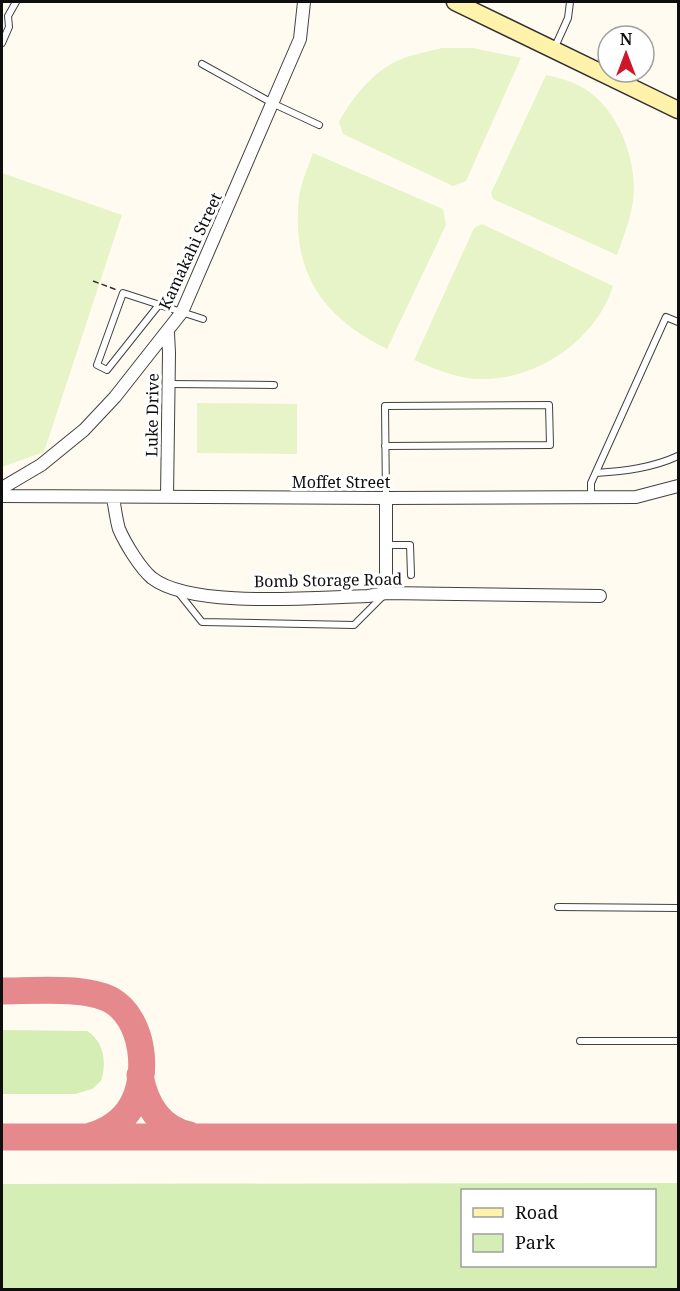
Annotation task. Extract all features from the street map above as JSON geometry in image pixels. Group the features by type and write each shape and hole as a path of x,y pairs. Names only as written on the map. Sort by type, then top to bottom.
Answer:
{"street":[{"name":"Kamakahi Street","path":"2,489 41,465 84,429 115,397 168,333 182,312 274,104 300,39 304,2"},
{"path":"455,2 678,110"},
{"name":"Luke Drive","path":"167,497 168,333"},
{"name":"Moffet Street","path":"2,496 113,498 636,497 678,486"},
{"name":"Bomb Storage Road","path":"113,498 119,528 133,554 152,578 178,591 226,598 368,596 386,593 600,596"},
{"path":"386,498 386,593"}],"lane":[{"path":"2,43 9,27 9,16 16,2"},
{"path":"554,49 568,18 570,2"},
{"path":"202,64 274,104 319,125"},
{"path":"158,306 107,370 97,364 123,293 203,319"},
{"path":"591,497 591,483 666,317 678,322"},
{"path":"169,384 274,385"},
{"path":"385,446 550,445 549,405 385,406 385,446 386,498"},
{"path":"596,473 629,471 664,463 678,456"},
{"path":"386,545 410,545 411,575"},
{"path":"178,591 202,622 354,625 386,593"},
{"path":"558,908 678,908"},
{"path":"580,1041 678,1041"}],"path":[{"path":"93,281 123,293"}],"green space":[{"path":"442,48 473,48 521,58 466,181 453,186 343,134 339,122 362,89 385,68 405,58"},
{"path":"546,75 578,85 600,101 610,113 625,141 633,172 633,202 617,255 493,199 491,193"},
{"path":"313,153 443,209 446,225 387,349 364,336 328,307 306,270 300,248 299,197"},
{"path":"2,173 122,215 44,452 2,467"},
{"path":"482,224 613,286 594,322 564,352 526,371 506,377 476,379 440,371 414,360 474,228"},
{"path":"197,403 297,404 297,454 197,453"},
{"path":"2,1030 87,1031 97,1040 103,1053 104,1067 101,1081 92,1089 75,1094 2,1094"},
{"path":"678,1183 678,1289 2,1289 2,1184"}],"taxiway":[{"path":"2,991 58,990 87,993 111,1000 131,1020 137,1034 142,1065 137,1094 131,1107 119,1121 108,1129 91,1136"},
{"path":"140,1075 142,1086 155,1113 169,1127 189,1135"},
{"path":"2,1137 678,1137"}]}
